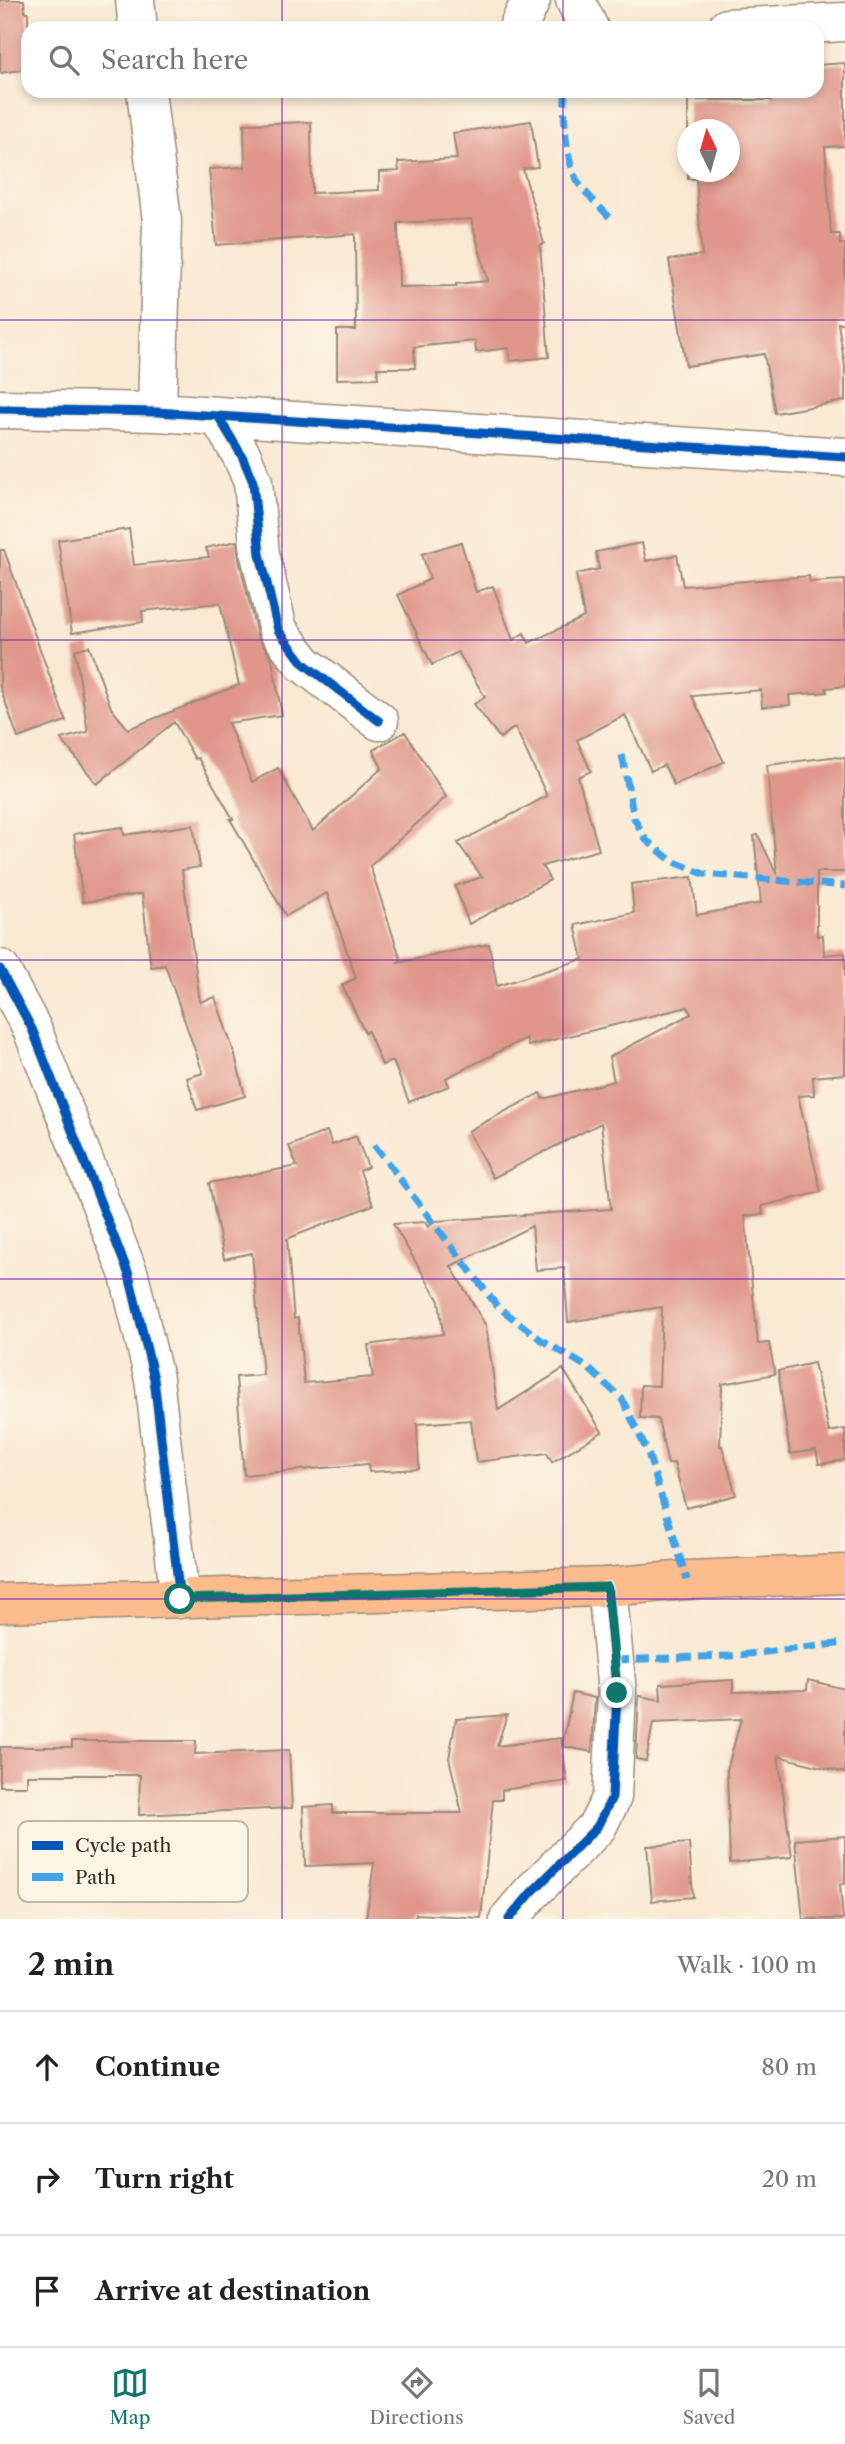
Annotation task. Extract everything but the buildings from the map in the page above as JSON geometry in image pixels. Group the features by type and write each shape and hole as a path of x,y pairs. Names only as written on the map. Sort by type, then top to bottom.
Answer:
{"main road":[{"path":"0,1603 607,1587 687,1580 845,1574"}],"street":[{"path":"135,0 137,21"},
{"path":"520,21 531,0"},
{"path":"575,0 586,21"},
{"path":"824,23 845,22"},
{"path":"147,98 162,221 157,412"},
{"path":"0,409 157,412 845,457"},
{"path":"218,416 242,456 253,482 260,554 278,630 303,663 379,722"},
{"path":"0,970 16,1027 129,1275 153,1380 180,1599"},
{"path":"509,1919 531,1893 597,1828 612,1797 617,1693 607,1587"}],"marked path":[{"path":"566,98 566,139 575,176 583,189 613,221"},
{"path":"622,755 634,818 646,840 672,861 704,874 845,886"},
{"path":"374,1145 497,1306 540,1339 587,1367 622,1399 648,1453 687,1580"},
{"path":"615,1660 730,1656 845,1643"}],"cycle path":[{"path":"0,409 157,412 845,457"},
{"path":"218,416 242,456 253,482 260,554 278,630 303,663 379,721"},
{"path":"0,969 32,1029 129,1275 154,1379 180,1599"},
{"path":"509,1919 597,1827 612,1797 617,1693 607,1587"}],"route":[{"path":"180,1599 607,1587 617,1693"}]}
